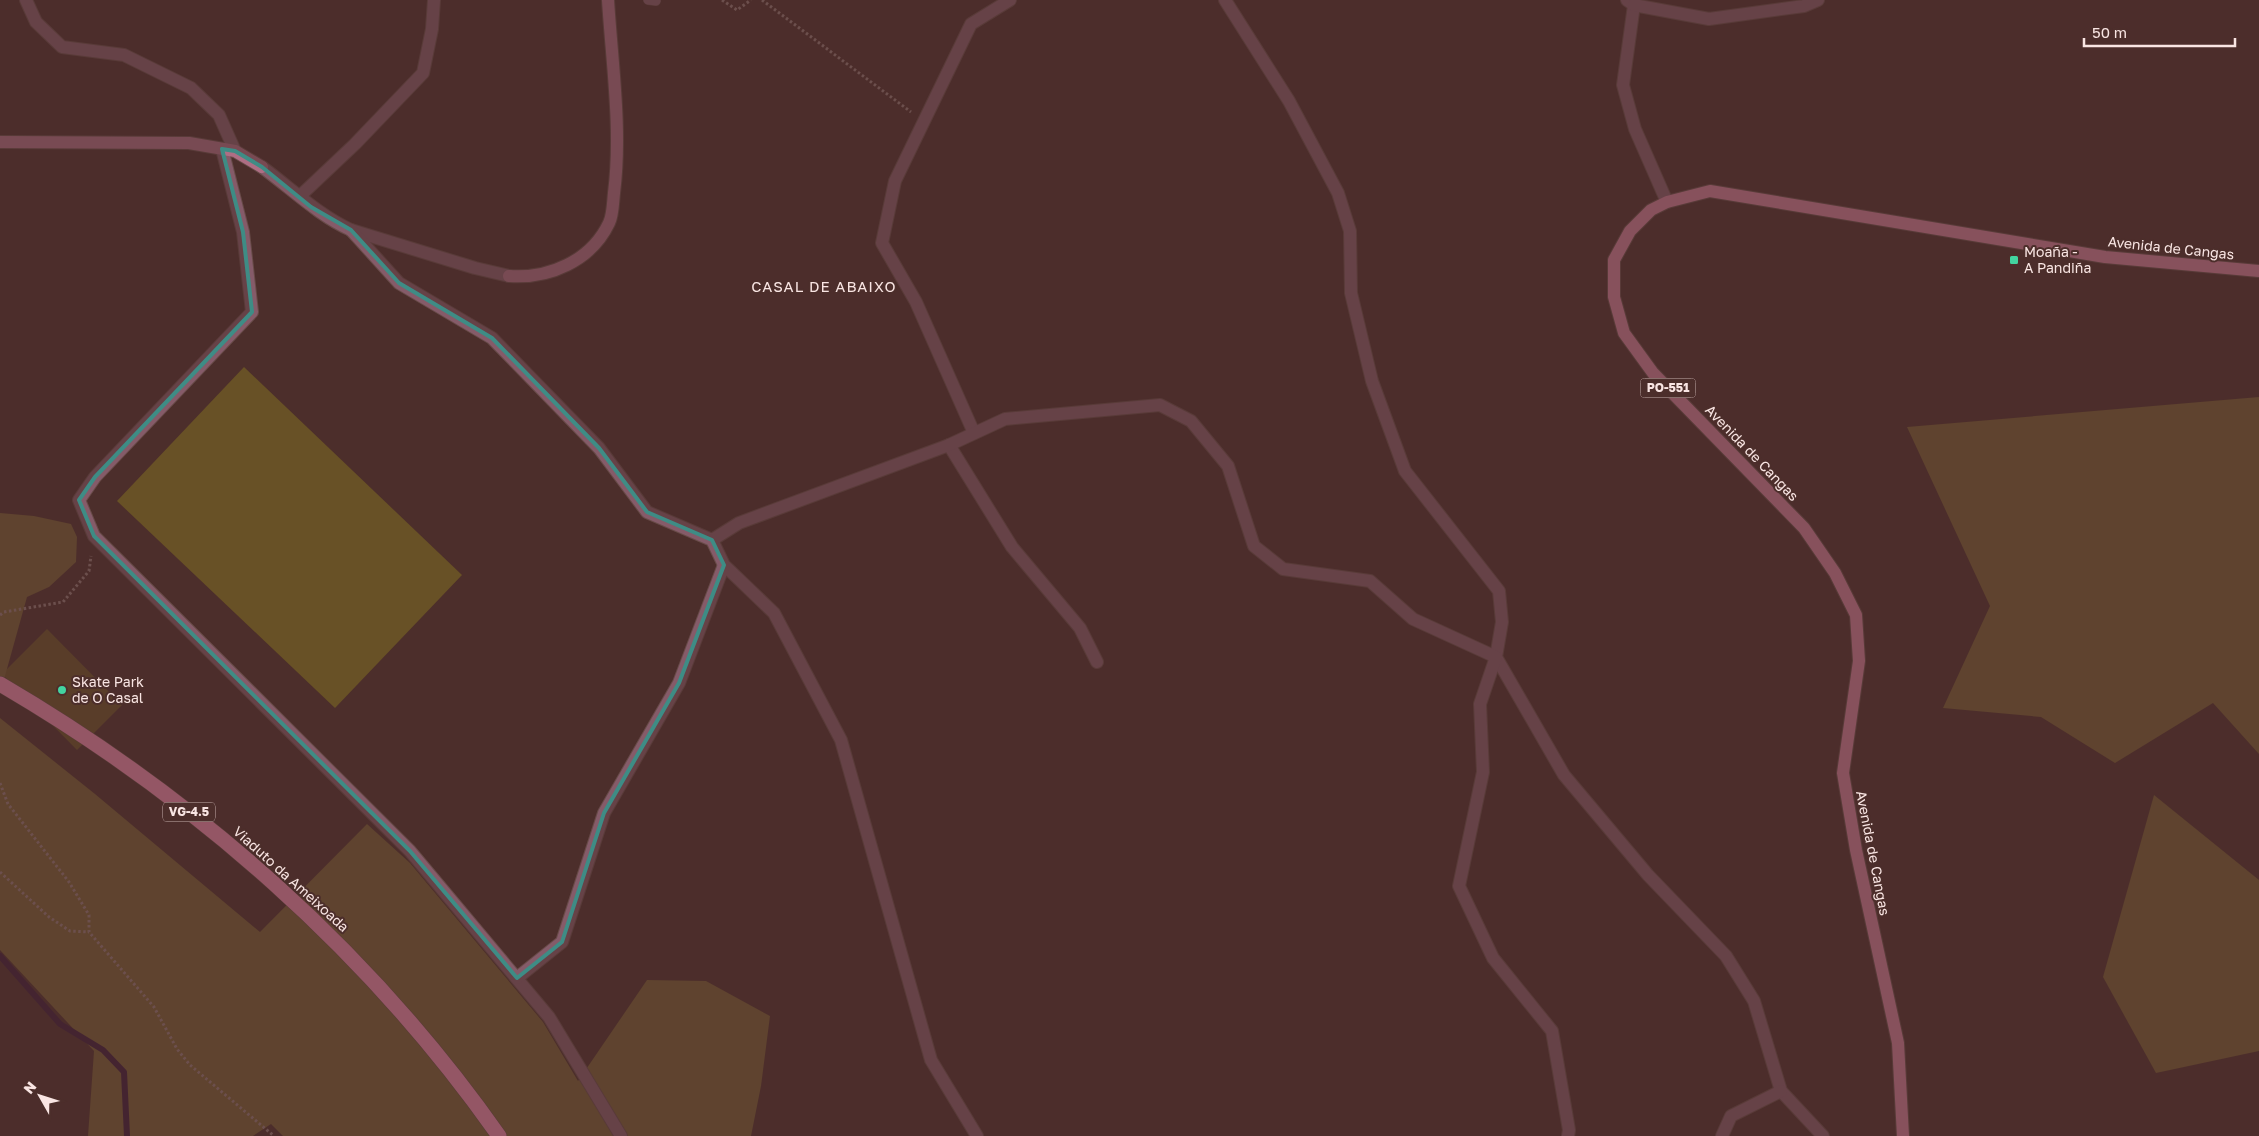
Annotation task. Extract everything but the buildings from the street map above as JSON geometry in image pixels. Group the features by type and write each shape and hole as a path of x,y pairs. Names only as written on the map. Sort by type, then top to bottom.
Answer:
{"highway":[{"name":"Viaduto da Ameixoada","path":"0,684 130,766 208,826 304,911 360,965 419,1034 499,1136"}],"main road":[{"name":"Avenida de Cangas","path":"1903,1136 1898,1043 1856,850 1843,773 1859,661 1856,615 1835,573 1804,528 1653,373 1624,333 1614,297 1614,260 1630,231 1651,210 1667,202 1710,191 2105,257 2259,271"}],"street":[{"path":"26,0 36,22 62,47 124,55 191,88 219,115 228,150 243,232 252,312 95,477 79,500 94,536 410,851 549,1017 621,1136"},
{"path":"300,196 355,144 423,73 432,29 434,0"},
{"path":"0,142 189,143 228,150 262,167 300,196 311,207 336,223 352,230 475,268 509,276 526,277 552,272 573,262 597,244 610,221 618,162 608,0"},
{"path":"974,433 916,302 882,243 895,180 971,24 1010,0"},
{"path":"1225,0 1289,101 1338,193 1350,231 1351,293 1372,381 1405,471 1499,591 1502,622 1496,657 1480,704 1483,772 1459,886 1493,958 1552,1031 1569,1130 1568,1136"},
{"path":"1667,202 1635,129 1623,84 1631,2 1709,19 1804,6 1818,0"},
{"path":"352,230 398,283 492,338 599,448 647,512 712,540 724,565 774,613 841,740 931,1060 977,1136"},
{"path":"712,540 739,523 949,444 1005,419 1160,405 1191,421 1228,466 1254,546 1284,568 1370,581 1413,619 1496,657 1564,775 1648,876 1726,956 1754,1002 1781,1091 1823,1136"},
{"path":"949,444 1012,547 1080,628 1097,662"},
{"path":"517,978 562,942 604,813 679,683 724,565"},
{"path":"1722,1136 1731,1116 1781,1091"}],"lane":[{"path":"648,0 656,1"}],"path":[{"path":"722,0 737,10 751,0"},
{"path":"762,0 924,122"},
{"path":"0,615 4,612 63,602 89,571 94,536"},
{"path":"0,783 8,804 69,882 89,915 89,932 154,1007 177,1049 190,1065 274,1136"},
{"path":"0,872 11,884 70,931 89,932"}],"highlighted area":[{"path":"222,149 235,151 262,167 311,207 351,230 399,283 492,338 599,448 647,512 712,540 724,565 679,683 604,813 562,942 517,978 410,851 94,536 79,500 95,477 252,312 243,232"}],"shaded area":[{"path":"244,367 462,575 335,708 117,501"},
{"path":"2259,397 2259,754 2213,703 2115,763 2041,717 1943,708 1990,606 1907,427"},
{"path":"0,513 34,516 71,524 77,537 76,562 49,587 27,597 0,694"},
{"name":"Skate Park de O Casal","path":"47,629 122,705 77,750 2,674"},
{"path":"0,718 95,794 260,932 367,824 410,863 543,1022 578,1081 647,980 706,981 770,1016 761,1086 751,1136 283,1136 271,1124 253,1136 88,1136 94,1051 0,950"},
{"path":"2154,795 2259,880 2259,1051 2156,1073 2103,977"}],"waterway":[{"path":"0,956 60,1024 103,1050 124,1072 127,1136"}],"place":[{"name":"Moaña - A Pandiña","path":"2014,260"},
{"name":"Skate Park de O Casal","path":"62,690"}],"district":[{"name":"CASAL DE ABAIXO","path":"824,287"}]}
